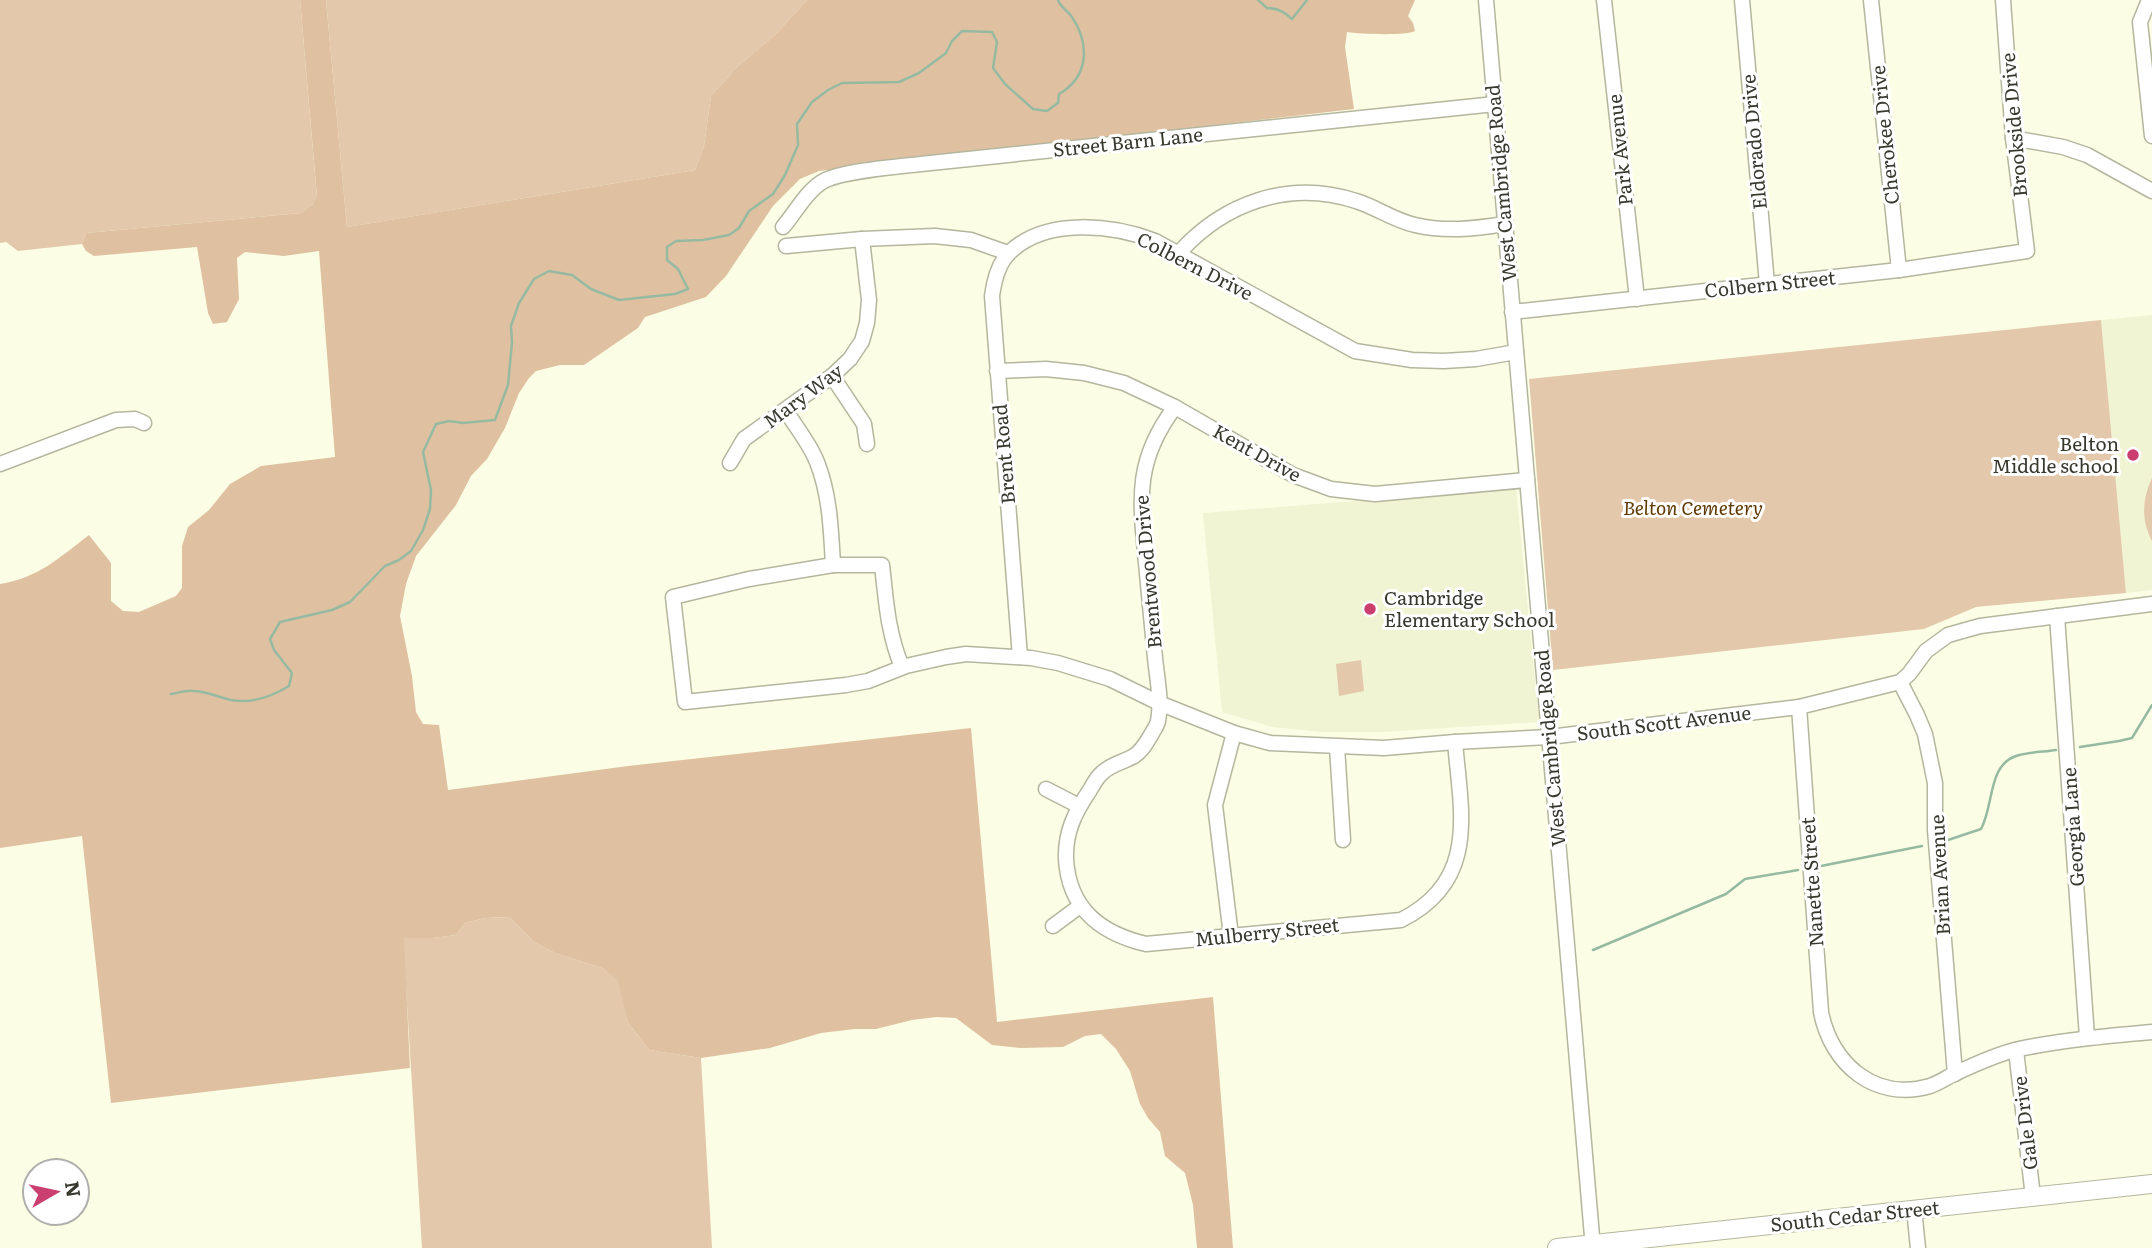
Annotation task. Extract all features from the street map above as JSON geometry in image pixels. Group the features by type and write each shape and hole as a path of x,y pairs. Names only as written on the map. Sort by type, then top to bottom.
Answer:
{"main road":[{"name":"South Cedar Street","path":"1558,1248 2152,1184"}],"street":[{"name":"West Cambridge Road","path":"1486,0 1593,1246"},
{"name":"Park Avenue","path":"1604,0 1637,299"},
{"name":"Eldorado Drive","path":"1742,0 1767,284"},
{"name":"Cherokee Drive","path":"1871,0 1899,270"},
{"name":"Brookside Drive","path":"2003,0 2013,138 2027,251"},
{"path":"2149,0 2140,22 2152,136"},
{"name":"Street Barn Lane","path":"783,227 813,189 824,180 848,174 1495,104"},
{"path":"2013,138 2039,141 2087,155 2152,191"},
{"path":"1178,254 1204,228 1238,207 1267,197 1298,193 1317,193 1356,201 1394,219 1436,229 1476,229 1504,224"},
{"name":"Colbern Drive","path":"1008,253 1039,236 1075,227 1136,233 1355,351 1412,360 1444,361 1516,352"},
{"path":"786,246 925,236 952,237 981,243 1008,253"},
{"name":"Mary Way","path":"730,463 744,439 832,376 850,359 862,341 869,300 862,239"},
{"name":"Colbern Street","path":"1512,312 1899,270 2027,251"},
{"name":"Brent Road","path":"1008,253 995,278 992,296 1020,657"},
{"name":"Kent Drive","path":"997,370 1046,369 1084,373 1124,383 1175,407 1293,475 1331,489 1375,494 1527,480"},
{"path":"832,376 864,424 867,444"},
{"name":"Brentwood Drive","path":"1146,944 1124,939 1098,925 1080,906 1072,890 1066,859 1068,832 1079,806 1102,773 1135,755 1158,724 1141,495 1151,449 1175,407"},
{"path":"786,411 816,460 824,486 829,510 833,565"},
{"path":"0,464 116,420 135,419 144,423"},
{"path":"902,667 891,637 882,565 833,565 749,579 673,597 685,702 846,685 868,681 902,667 966,654 1020,657 1058,663 1104,677 1135,690 1158,704"},
{"path":"1900,682 1926,651 1948,635 1980,626 2152,604"},
{"name":"Georgia Lane","path":"2057,616 2087,1037"},
{"name":"South Scott Avenue","path":"1158,704 1234,733 1270,743 1384,748 1549,737 1799,707 1900,682"},
{"name":"Brian Avenue","path":"1900,682 1925,734 1935,783 1935,830 1955,1074"},
{"name":"Nanette Street","path":"1799,707 1821,1012 1828,1039 1837,1054 1857,1074 1871,1082 1892,1088 1916,1089 1930,1086 1955,1074"},
{"path":"1231,936 1216,805 1234,733"},
{"name":"Mulberry Street","path":"1146,944 1401,920 1426,905 1444,884 1460,847 1461,821 1455,742"},
{"path":"1336,747 1343,840"},
{"path":"1046,789 1079,806"},
{"path":"1053,926 1080,906"},
{"path":"1955,1074 2016,1050 2087,1037 2152,1032"},
{"name":"Gale Drive","path":"2016,1050 2033,1197"},
{"path":"1914,1209 1918,1248"}],"shaded area":[{"path":"300,0 326,0 347,227 695,170 704,146 711,96 738,66 776,34 807,0 1415,0 1408,16 1415,31 1393,34 1347,32 1345,47 1354,109 819,171 800,179 773,206 726,276 706,297 645,317 638,328 584,365 560,365 536,371 529,378 487,459 471,476 456,505 416,556 406,584 400,616 416,712 423,724 439,725 448,790 628,766 971,728 997,1022 1213,997 1233,1248 1197,1248 1193,1205 1185,1173 1165,1156 1160,1132 1140,1104 1130,1071 1116,1049 1101,1034 1085,1036 1063,1047 1021,1048 992,1045 956,1018 937,1017 876,1029 821,1033 770,1048 701,1058 649,1050 627,1021 618,980 602,968 555,953 534,942 509,917 485,918 465,923 456,935 404,938 410,1068 111,1103 82,836 0,848 0,584 37,572 89,535 111,563 111,601 123,611 139,612 176,596 182,588 182,546 188,527 209,510 230,484 261,466 335,457 319,251 284,256 245,252 237,258 239,299 227,322 213,324 208,313 197,247 94,256 86,251 82,244 86,233 301,213 313,204 317,197"},
{"name":"Belton Middle school","path":"2152,315 2152,590 2126,593 2101,320"},
{"name":"Cambridge Elementary School","path":"1516,488 1539,722 1383,732 1321,732 1272,727 1222,712 1203,513"}],"green space":[{"path":"0,0 300,0 317,198 301,213 86,233 82,244 18,251 6,242 0,243"},
{"path":"326,0 807,0 776,34 738,66 711,96 704,146 695,170 347,227"},
{"name":"Belton Cemetery","path":"2101,320 2126,593 1976,607 1924,629 1553,670 1529,379"},
{"path":"2152,478 2152,541 2144,510"},
{"path":"1361,660 1364,691 1339,696 1336,664"},
{"path":"509,917 534,942 555,953 602,968 619,980 627,1021 649,1050 701,1058 712,1248 422,1248 403,938 456,935 465,923 485,918"}],"waterway":[{"path":"171,694 198,691 246,701 268,696 289,686 292,673 274,650 270,639 280,622 332,610 350,602 385,566 411,551 423,530 430,509 431,490 423,452 436,424 449,421 463,423 495,420 508,385 511,326 519,303 534,279 549,271 572,275 591,289 619,300 675,294 688,289 678,269 667,260 667,247 676,241 729,235 739,228 749,211 773,194 785,175 798,145 797,124 812,102 842,83 899,82 919,73 946,53 952,41 962,31 992,32 997,42 993,68 1005,84 1033,109 1047,111 1058,103 1059,94 1076,79 1084,59 1078,27 1058,0"},
{"path":"1258,0 1267,8 1280,10 1292,19 1307,0"},
{"path":"2080,747 2132,738 2152,705"},
{"path":"1948,840 1981,829 1996,777 2007,761 2016,756 2056,750"},
{"path":"1821,866 1922,846"},
{"path":"1593,950 1726,894 1745,879 1798,870"}],"place":[{"name":"Belton Middle school","path":"2133,455"},
{"name":"Cambridge Elementary School","path":"1370,609"}]}
